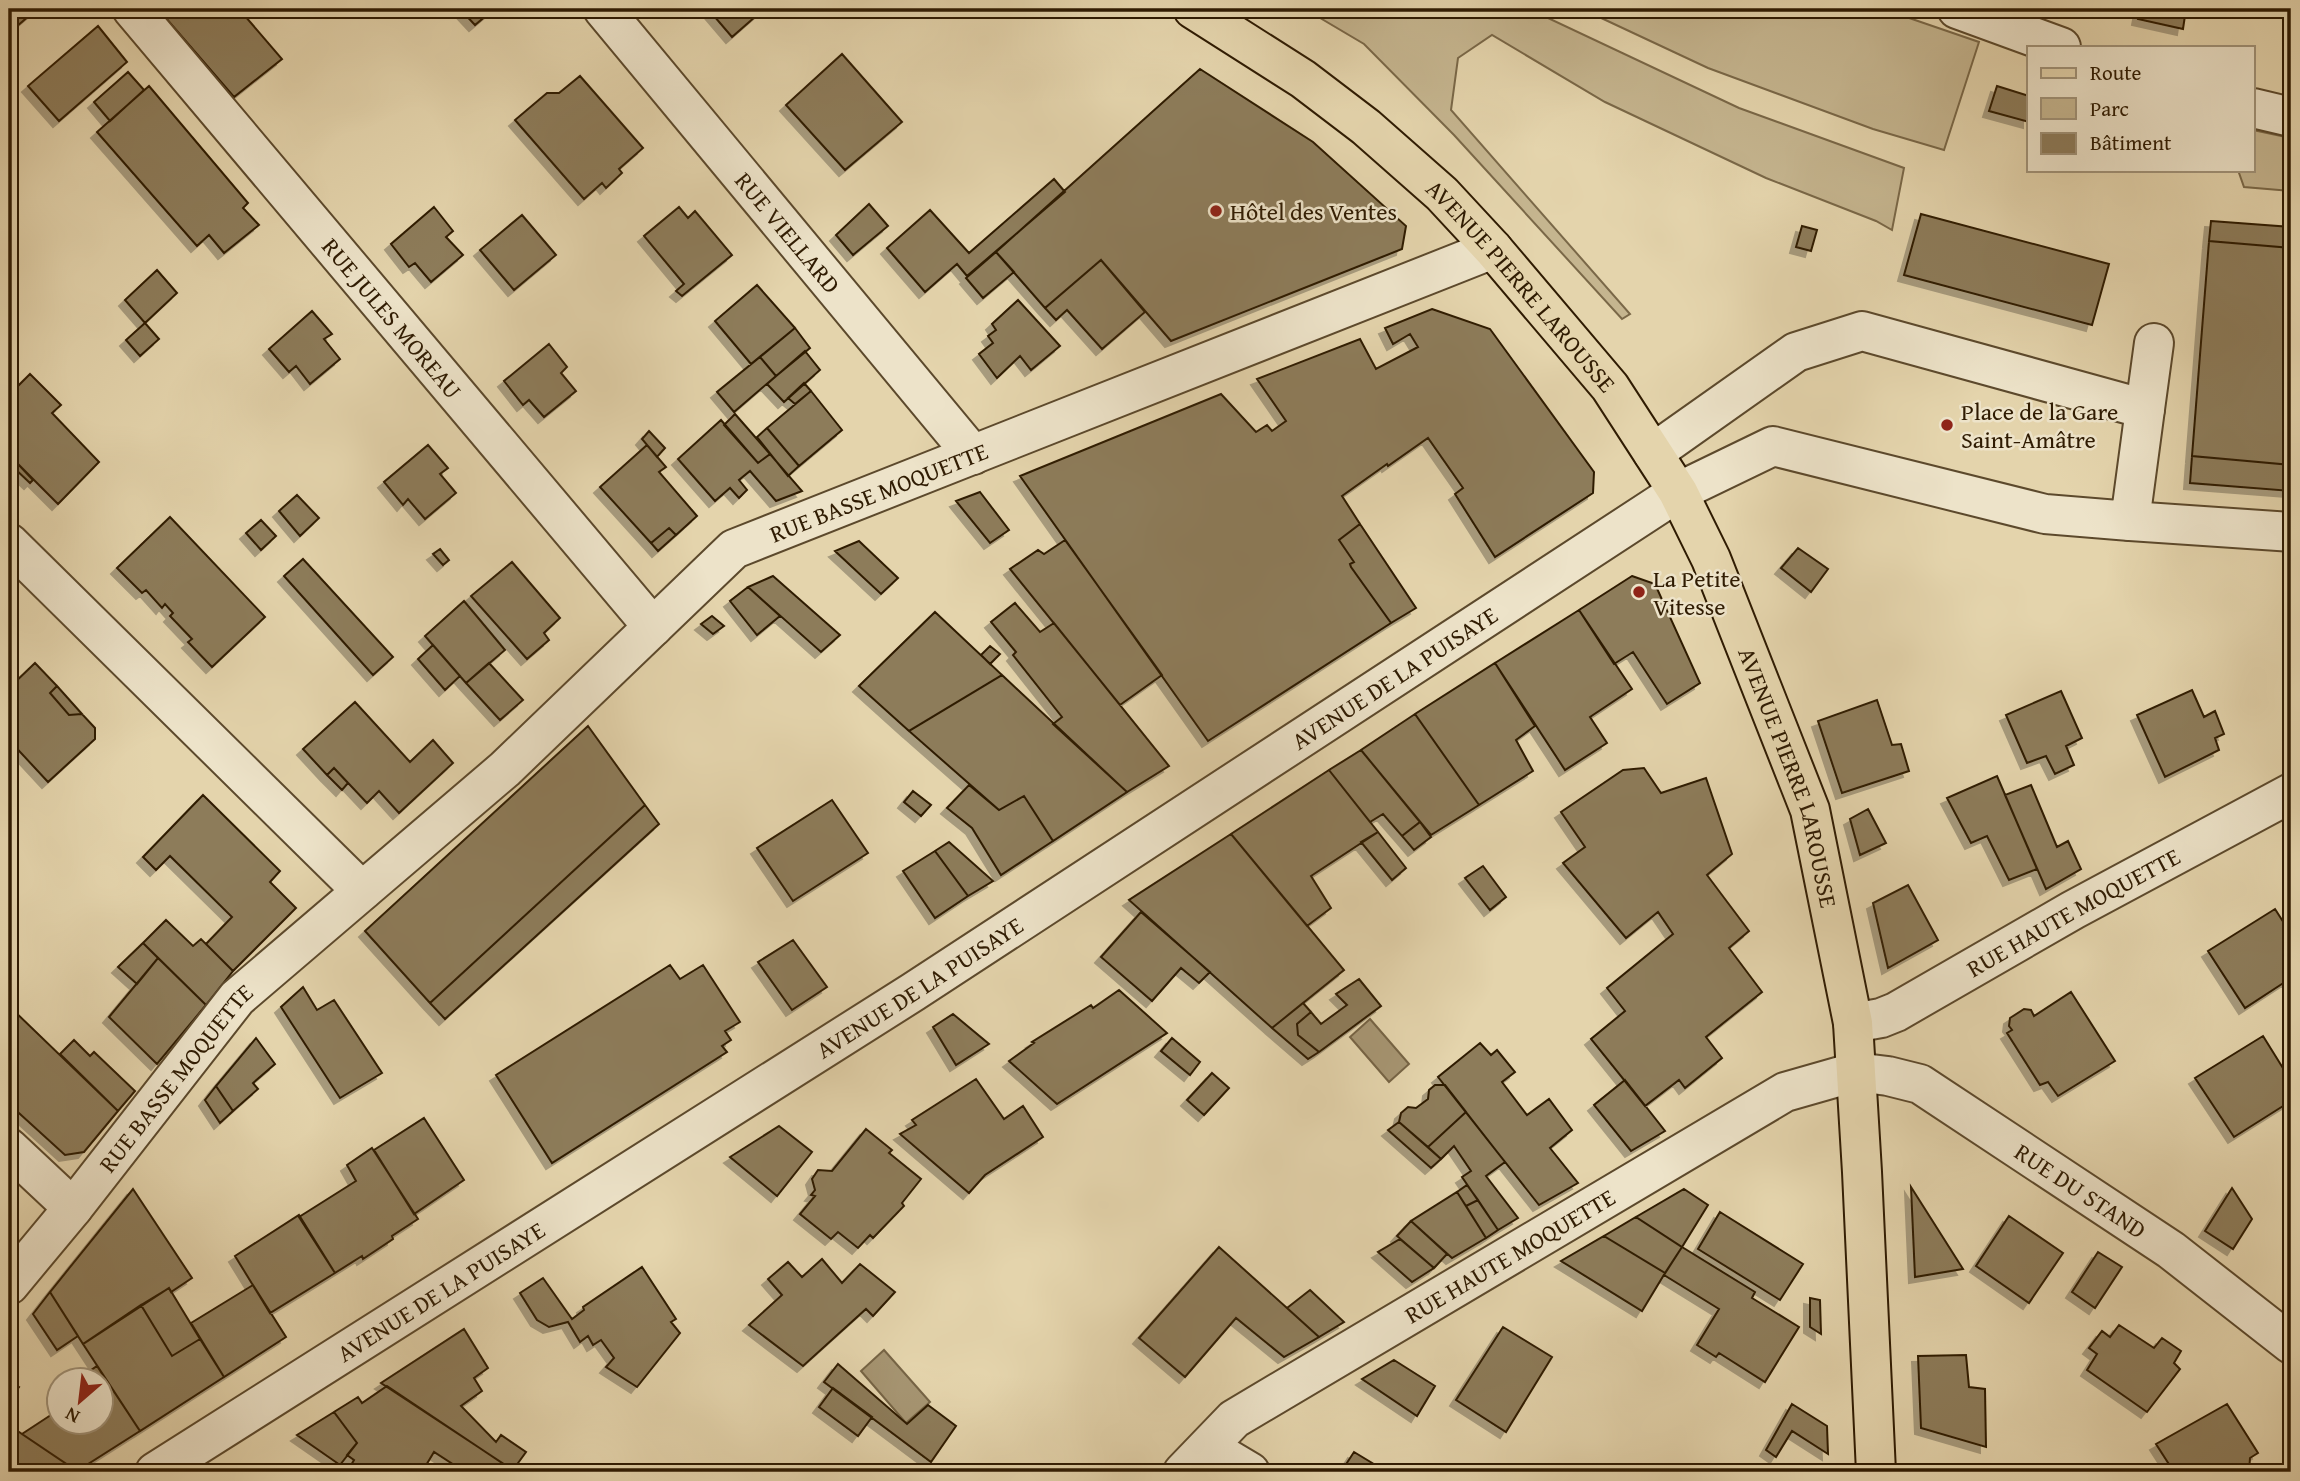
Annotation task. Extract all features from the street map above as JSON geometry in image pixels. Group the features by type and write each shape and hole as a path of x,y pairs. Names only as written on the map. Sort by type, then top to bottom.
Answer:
{"main road":[{"name":"AVENUE PIERRE LAROUSSE","path":"1193,9 1303,79 1366,127 1442,194 1493,249 1609,387 1678,492 1712,559 1811,810 1853,1023 1863,1171 1876,1472"}],"street":[{"name":"RUE JULES MOREAU","path":"132,9 653,627"},
{"name":"RUE VIELLARD","path":"603,9 973,455"},
{"path":"1957,9 2058,46"},
{"path":"2254,108 2291,117"},
{"name":"RUE BASSE MOQUETTE","path":"9,1284 73,1208 237,998 505,769 734,549 1493,249"},
{"path":"1653,453 1796,352 1862,331 2145,409"},
{"path":"2130,521 2154,343"},
{"name":"AVENUE DE LA PUISAYE","path":"155,1472 913,992 1678,492 1773,446 2045,514 2291,532"},
{"path":"9,543 362,891"},
{"name":"RUE HAUTE MOQUETTE","path":"1853,1023 1896,1012 2073,910 2291,793"},
{"name":"RUE HAUTE MOQUETTE","path":"1196,1459 1234,1419 1785,1092 1855,1072"},
{"name":"RUE DU STAND","path":"1855,1072 1920,1084 2171,1250 2291,1344"},
{"path":"9,1148 73,1208"},
{"path":"1196,1459 1250,1472"}],"green space":[{"path":"1305,9 1529,9 1739,108 1904,168 1892,230 1876,221 1766,178 1605,102 1492,35 1458,58 1451,110 1630,314 1622,319 1454,135 1364,44"},
{"path":"1582,9 1883,9 1979,42 1944,150 1873,129 1708,68"},
{"path":"2254,130 2291,138 2291,191 2244,187 2239,172 2254,172"}],"shaded area":[{"path":"1370,1019 1409,1064 1389,1082 1350,1037"},
{"path":"884,1350 930,1402 906,1423 861,1371"}],"building":[{"path":"9,9 37,9 9,33"},
{"path":"158,9 239,9 282,59 234,97"},
{"path":"460,9 494,9 475,25"},
{"path":"708,9 764,9 732,37"},
{"path":"2140,9 2186,9 2183,29 2138,19"},
{"path":"98,26 127,62 59,121 28,86"},
{"path":"842,54 902,122 845,170 786,105"},
{"name":"Hôtel des Ventes","path":"1200,69 1313,142 1406,226 1402,249 1171,341 1101,260 1045,308 996,252"},
{"path":"128,72 144,90 110,121 94,102"},
{"path":"580,76 643,148 619,169 622,173 606,188 602,183 584,199 515,120 547,93 559,93"},
{"path":"149,86 248,203 243,208 259,225 224,253 209,235 197,246 97,132"},
{"path":"1997,86 2027,95 2027,121 1989,111"},
{"path":"1054,179 1065,192 967,276 957,264 925,292 887,248 930,210 969,253"},
{"path":"869,204 888,226 853,255 836,235"},
{"path":"434,207 453,231 446,237 463,255 431,282 415,263 409,267 391,244"},
{"path":"679,207 688,218 695,211 732,255 682,296 676,291 684,284 644,236"},
{"path":"1921,214 2109,264 2092,325 1904,275"},
{"path":"522,215 556,255 514,290 480,250"},
{"path":"2211,221 2291,227 2291,248 2209,241"},
{"path":"1802,226 1817,230 1811,251 1796,247"},
{"path":"2209,241 2291,248 2291,465 2192,456"},
{"path":"996,252 1014,272 983,298 966,278"},
{"path":"1101,260 1145,312 1102,349 1067,310 1056,320 1045,308"},
{"path":"157,270 177,293 145,323 125,300"},
{"path":"757,285 795,328 751,364 715,321"},
{"path":"1018,300 1060,346 1031,370 1020,356 997,378 979,354 993,343 988,336 996,330 992,324"},
{"path":"1432,309 1490,329 1594,472 1593,493 1495,557 1455,494 1463,488 1428,438 1388,466 1387,464 1342,496 1360,524 1339,540 1354,562 1350,564 1351,567 1391,623 1208,741 1020,476 1221,394 1256,432 1267,425 1272,431 1286,421 1257,379 1360,339 1376,369 1418,347 1410,334 1393,344 1385,328"},
{"path":"312,311 332,334 324,339 340,359 310,384 296,366 289,372 269,349"},
{"path":"145,323 159,339 140,356 126,340"},
{"path":"795,328 810,348 776,376 760,357"},
{"path":"549,344 567,367 561,373 576,391 544,417 529,400 523,405 504,381"},
{"path":"805,351 820,370 784,402 767,384"},
{"path":"760,357 776,376 734,412 717,392"},
{"path":"30,374 61,405 52,413 99,462 58,504 17,463 13,467 9,462 9,395"},
{"path":"804,383 811,391 795,404 788,398"},
{"path":"811,391 842,430 799,466 767,428"},
{"path":"735,414 770,454 758,463 724,425"},
{"path":"721,420 758,463 770,454 802,491 776,501 750,471 739,480 747,490 739,498 730,488 715,501 678,459"},
{"path":"767,428 799,466 788,476 757,437"},
{"path":"649,431 665,448 657,457 642,439"},
{"path":"428,445 448,468 440,474 456,493 425,519 408,499 403,505 384,482"},
{"path":"647,445 666,467 659,472 697,516 676,535 669,528 651,543 600,487"},
{"path":"2192,456 2291,465 2291,491 2190,483"},
{"path":"17,463 33,480 30,483 13,467"},
{"path":"980,492 1009,530 990,543 956,501"},
{"path":"297,495 319,518 300,536 279,511"},
{"path":"170,517 265,617 212,667 188,642 192,639 170,616 173,613 165,604 162,608 146,590 142,593 117,568"},
{"path":"261,520 276,536 261,550 246,533"},
{"path":"1360,524 1416,608 1391,623 1351,567 1350,564 1354,562 1339,540"},
{"path":"669,528 676,535 658,551 651,543"},
{"path":"1065,540 1162,675 1120,705 1010,569 1038,550 1044,554"},
{"path":"859,541 898,578 881,594 835,551"},
{"path":"1798,548 1828,569 1811,592 1781,568"},
{"path":"440,549 449,560 443,565 433,554"},
{"path":"303,559 393,657 373,675 284,576"},
{"path":"512,562 560,618 544,633 549,640 527,659 471,596"},
{"path":"773,576 840,635 821,652 748,587"},
{"path":"1632,576 1655,584 1700,683 1667,704 1633,652 1614,664 1579,610"},
{"path":"748,587 780,616 757,635 730,601"},
{"path":"464,601 505,650 466,683 425,636"},
{"path":"1015,603 1040,632 1054,623 1169,766 1127,792 1053,724 1062,717 1013,655 1016,652 991,622"},
{"path":"1579,610 1632,689 1590,717 1607,743 1565,770 1495,663"},
{"path":"935,612 1002,675 909,731 859,686"},
{"path":"712,616 724,626 713,634 701,624"},
{"path":"433,645 460,676 445,690 418,659"},
{"path":"990,646 1000,654 990,664 981,655"},
{"path":"35,663 57,686 50,693 69,715 82,714 95,728 95,739 48,782 9,740 9,688"},
{"path":"489,663 523,700 500,720 466,683"},
{"path":"1495,663 1535,726 1516,740 1533,771 1479,805 1415,714"},
{"path":"1002,675 1127,792 1053,841 1024,796 999,810 909,731"},
{"path":"57,686 82,714 69,715 50,693"},
{"path":"2192,690 2204,717 2215,711 2224,734 2215,738 2219,750 2165,777 2137,715"},
{"path":"2061,691 2082,738 2066,746 2074,765 2055,774 2046,756 2027,763 2006,715"},
{"path":"1877,700 1892,745 1901,744 1909,771 1842,793 1818,721"},
{"path":"355,702 410,762 433,740 453,763 399,813 379,791 367,803 334,768 327,775 303,749"},
{"path":"1415,714 1479,805 1431,835 1361,750"},
{"path":"588,726 645,805 430,1003 365,931"},
{"path":"1361,750 1420,822 1402,836 1383,814 1370,822 1329,770"},
{"path":"334,768 348,783 342,790 327,775"},
{"path":"1644,768 1661,793 1706,778 1732,854 1707,875 1749,931 1729,948 1762,992 1706,1037 1722,1058 1685,1088 1679,1080 1645,1106 1591,1039 1625,1011 1607,988 1673,934 1658,912 1626,938 1563,863 1585,847 1561,812 1623,770"},
{"path":"1329,770 1378,832 1311,876 1331,908 1307,926 1231,834"},
{"path":"1997,776 2037,869 2009,880 1987,836 1971,843 1947,798"},
{"path":"969,785 999,810 1024,796 1053,841 1001,875 972,828 947,808"},
{"path":"2031,785 2057,847 2068,841 2081,869 2046,889 2005,795"},
{"path":"913,791 931,805 921,816 904,802"},
{"path":"203,795 280,871 270,882 296,908 233,971 206,944 232,917 170,856 156,870 143,857"},
{"path":"832,800 868,853 793,901 757,848"},
{"path":"645,805 659,824 445,1019 430,1003"},
{"path":"1868,809 1886,843 1860,855 1850,819"},
{"path":"1420,822 1431,837 1414,850 1402,836"},
{"path":"1378,832 1406,868 1392,880 1361,842"},
{"path":"1231,834 1344,970 1272,1028 1129,900"},
{"path":"949,842 993,881 968,896 935,851"},
{"path":"935,851 968,896 935,918 903,871"},
{"path":"1483,866 1506,897 1490,910 1465,878"},
{"path":"1908,885 1938,940 1888,968 1873,903"},
{"path":"2275,909 2291,934 2291,984 2288,980 2245,1008 2208,951"},
{"path":"1141,912 1210,972 1199,983 1181,968 1152,1001 1101,957"},
{"path":"166,920 193,946 201,939 233,971 206,1005 143,943"},
{"path":"793,940 827,987 792,1010 758,962"},
{"path":"143,943 158,958 137,984 118,967"},
{"path":"158,958 206,1005 157,1064 109,1017"},
{"path":"670,965 680,979 703,965 740,1022 725,1031 731,1040 722,1046 727,1052 552,1163 496,1075"},
{"path":"1359,979 1381,1006 1319,1052 1298,1035 1297,1024 1311,1012 1321,1024 1347,1005 1336,994"},
{"path":"303,987 317,1010 334,1000 382,1073 340,1098 281,1007"},
{"path":"1119,990 1167,1033 1057,1104 1009,1061 1034,1043 1032,1042 1091,1005 1093,1008"},
{"path":"2071,992 2115,1061 2058,1096 2048,1082 2040,1085 2007,1033 2012,1030 2009,1026 2010,1018 2024,1009 2031,1010 2034,1016"},
{"path":"1303,1003 1311,1012 1297,1024 1298,1035 1319,1052 1308,1059 1272,1028"},
{"path":"9,1006 118,1111 84,1152 65,1155 9,1104"},
{"path":"953,1014 989,1044 956,1065 933,1027"},
{"path":"2263,1036 2291,1081 2291,1101 2234,1137 2195,1078"},
{"path":"256,1038 275,1064 253,1083 258,1089 233,1111 216,1086"},
{"path":"1172,1038 1200,1062 1190,1075 1161,1051"},
{"path":"74,1040 90,1056 94,1052 135,1091 118,1111 60,1054"},
{"path":"1480,1043 1491,1055 1497,1050 1515,1072 1502,1082 1527,1115 1549,1099 1572,1130 1550,1148 1578,1183 1539,1205 1438,1077"},
{"path":"1212,1073 1229,1088 1204,1115 1187,1100"},
{"path":"976,1079 1004,1119 1023,1106 1043,1137 985,1175 969,1193 900,1134 916,1125 912,1120"},
{"path":"1625,1080 1665,1131 1631,1151 1594,1105"},
{"path":"1435,1085 1445,1085 1466,1112 1428,1147 1399,1122 1401,1113 1408,1107 1416,1108 1428,1099 1429,1090"},
{"path":"216,1086 233,1111 220,1123 205,1100"},
{"path":"1466,1112 1505,1162 1486,1176 1518,1218 1498,1230 1462,1177 1471,1171 1454,1146 1441,1159 1428,1147"},
{"path":"424,1118 464,1180 414,1214 374,1150"},
{"path":"1399,1122 1441,1159 1431,1168 1388,1130"},
{"path":"779,1126 812,1152 777,1196 730,1157"},
{"path":"866,1129 892,1150 889,1153 921,1179 902,1203 904,1206 873,1238 870,1235 858,1248 838,1232 831,1239 800,1214 815,1196 811,1195 815,1190 812,1179 818,1170 832,1171"},
{"path":"372,1148 418,1219 363,1259 362,1256 335,1273 299,1217 356,1181 347,1165"},
{"path":"1467,1185 1478,1200 1466,1206 1457,1192"},
{"path":"1911,1187 1963,1269 1915,1277"},
{"path":"2232,1188 2252,1219 2233,1249 2205,1231"},
{"path":"133,1189 192,1278 171,1292 169,1288 83,1344 50,1292"},
{"path":"1684,1189 1708,1205 1682,1247 1636,1217"},
{"path":"1457,1192 1486,1238 1452,1258 1411,1221"},
{"path":"1478,1200 1498,1230 1486,1238 1466,1206"},
{"path":"1720,1212 1803,1264 1780,1300 1698,1249"},
{"path":"299,1215 335,1273 270,1313 235,1256"},
{"path":"2009,1216 2063,1253 2029,1303 1976,1266"},
{"path":"1636,1217 1682,1247 1665,1273 1604,1236"},
{"path":"1411,1221 1447,1254 1434,1268 1397,1236"},
{"path":"1604,1236 1665,1273 1642,1311 1561,1261"},
{"path":"1400,1239 1434,1268 1412,1282 1378,1252"},
{"path":"1219,1247 1319,1337 1284,1357 1236,1318 1185,1377 1139,1338"},
{"path":"1682,1247 1755,1292 1752,1298 1799,1327 1765,1382 1719,1353 1716,1357 1697,1345 1719,1309 1664,1275"},
{"path":"2098,1252 2122,1267 2095,1308 2072,1292"},
{"path":"822,1259 842,1283 860,1264 895,1292 873,1316 866,1309 803,1366 749,1325 782,1295 768,1279 788,1262 802,1277"},
{"path":"642,1267 676,1319 671,1322 680,1333 637,1387 606,1367 614,1358 601,1340 593,1345 588,1336 580,1342 568,1322 549,1327 537,1320 520,1293 543,1278 572,1319 584,1310 583,1307"},
{"path":"253,1285 286,1337 224,1377 191,1323"},
{"path":"169,1288 200,1339 172,1356 141,1305"},
{"path":"1310,1290 1344,1322 1319,1337 1287,1308"},
{"path":"50,1292 78,1336 57,1350 33,1314"},
{"path":"1810,1298 1820,1300 1821,1334 1810,1327"},
{"path":"141,1305 172,1356 200,1339 224,1377 140,1431 116,1394 116,1366 97,1366 83,1344"},
{"path":"2119,1325 2154,1348 2162,1338 2181,1351 2174,1363 2180,1369 2147,1412 2087,1370 2097,1354 2089,1348 2102,1331 2110,1337"},
{"path":"1503,1327 1552,1357 1506,1432 1456,1400"},
{"path":"464,1329 488,1368 474,1378 482,1391 461,1406 496,1442 501,1435 526,1452 513,1470 381,1383"},
{"path":"1966,1355 1969,1387 1985,1389 1986,1447 1921,1428 1918,1356"},
{"path":"1394,1360 1435,1386 1417,1416 1362,1379"},
{"path":"838,1364 907,1424 928,1405 956,1426 931,1462 824,1382"},
{"path":"9,1381 19,1387 9,1401"},
{"path":"387,1386 505,1465 500,1472 465,1472 434,1452 422,1472 347,1472 354,1460 347,1455 357,1443 334,1412 358,1397 362,1403"},
{"path":"833,1388 872,1417 858,1436 819,1407"},
{"path":"116,1395 140,1431 77,1471 22,1434 46,1418 46,1436 116,1436"},
{"path":"1792,1404 1827,1426 1828,1454 1792,1431 1776,1457 1766,1450"},
{"path":"2227,1404 2258,1453 2250,1458 2249,1472 2174,1472 2156,1444"},
{"path":"334,1412 357,1443 340,1465 297,1435"},
{"path":"9,1425 22,1434 77,1471 9,1472"},
{"path":"1354,1452 1387,1472 1341,1472"}],"place":[{"name":"Hôtel des Ventes","path":"1216,211"},
{"name":"Place de la Gare Saint-Amâtre","path":"1947,425"},
{"name":"La Petite Vitesse","path":"1639,592"}]}
